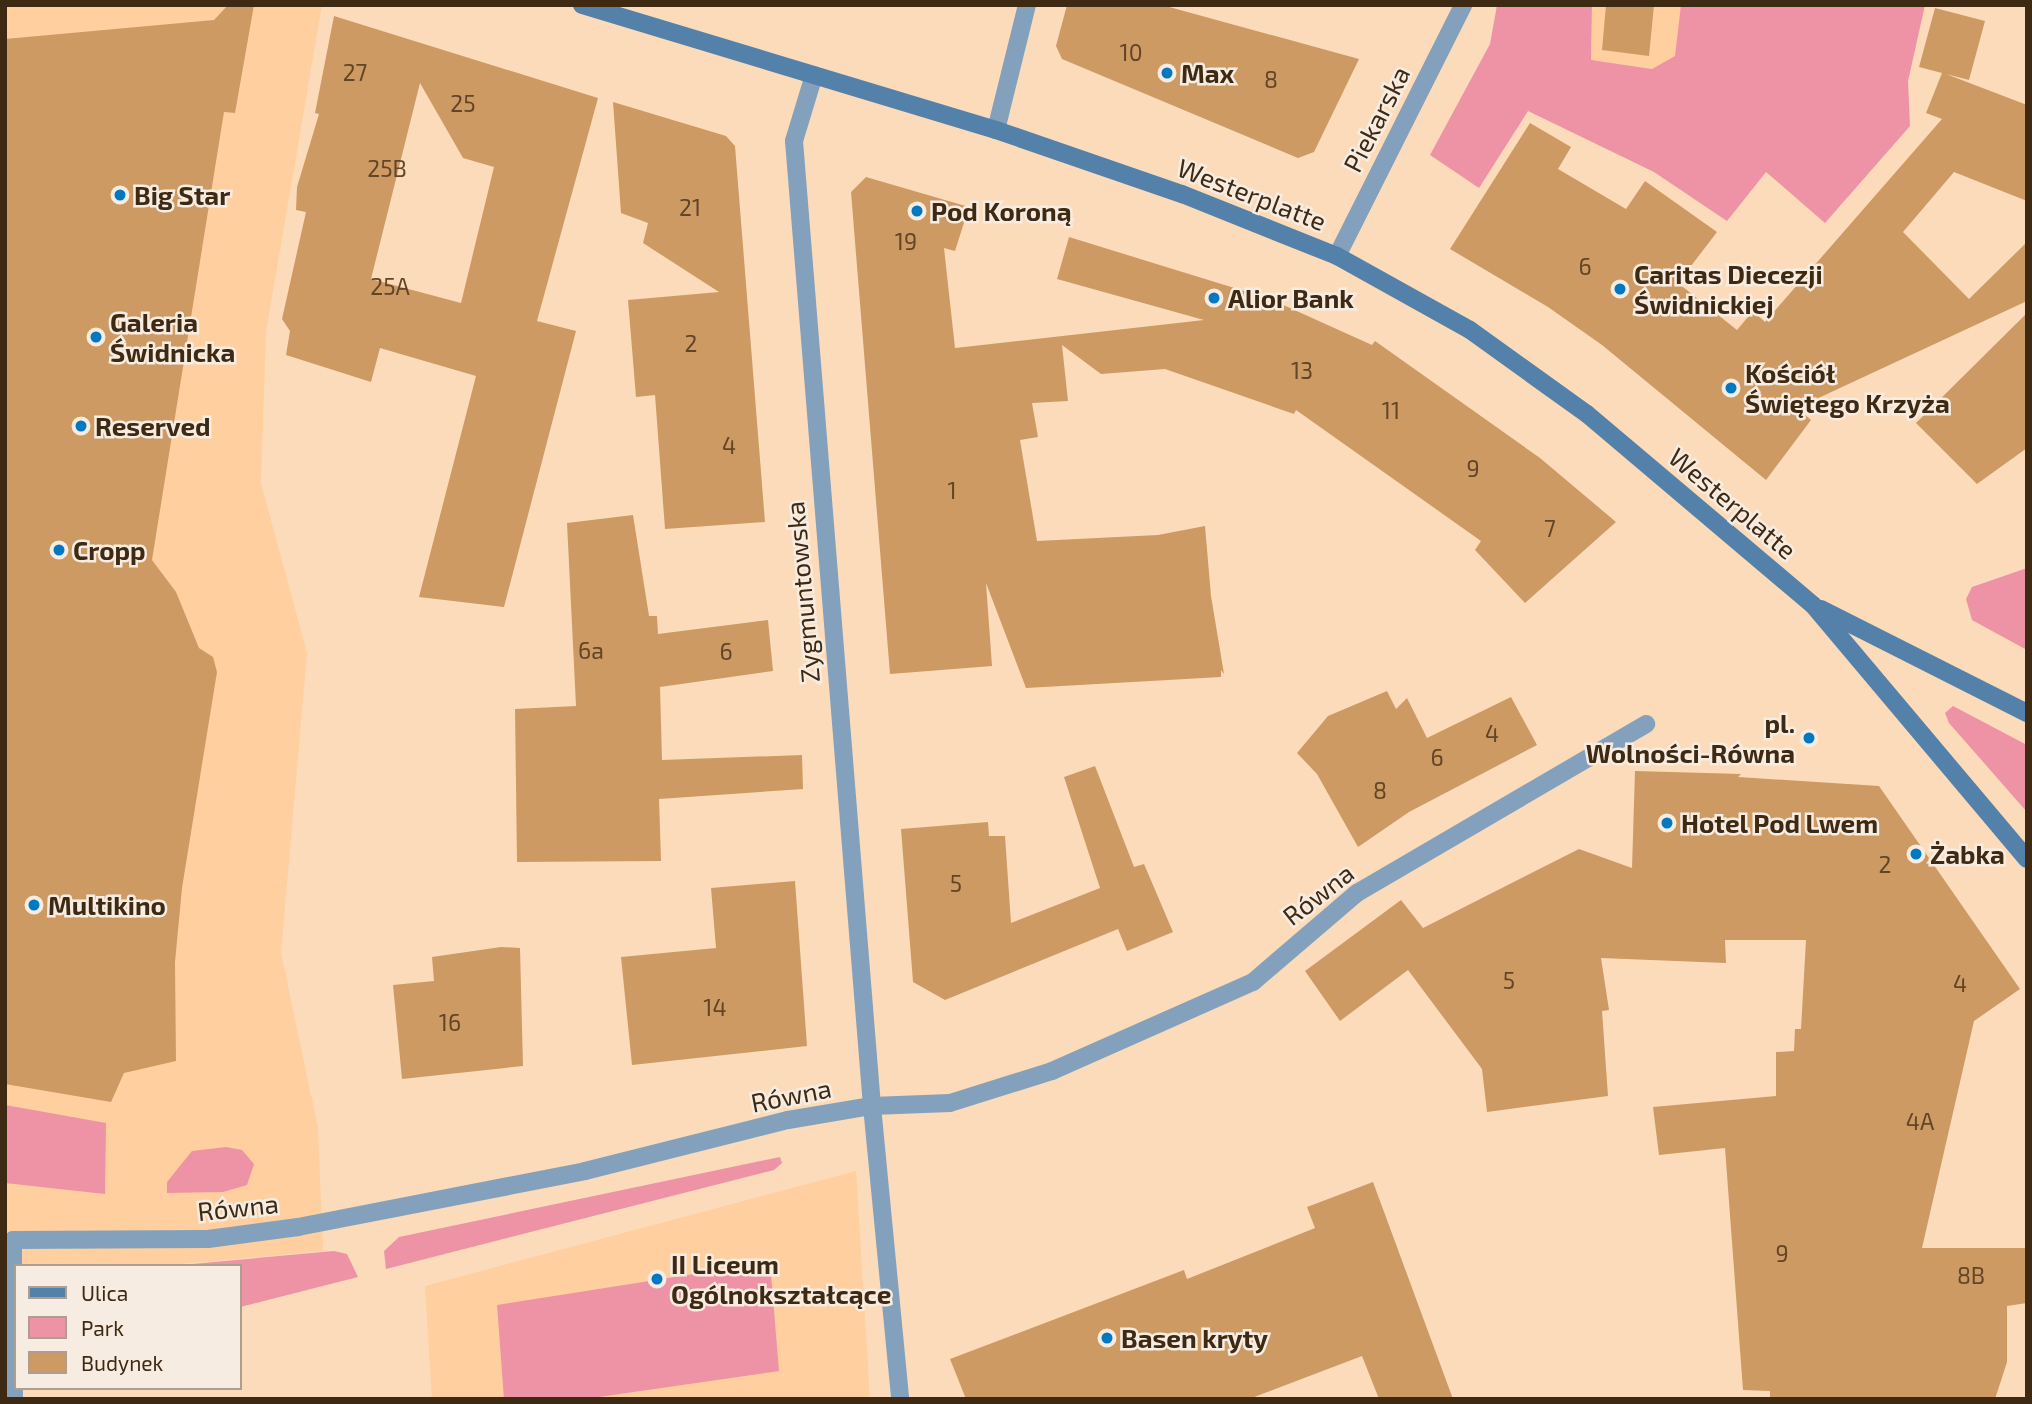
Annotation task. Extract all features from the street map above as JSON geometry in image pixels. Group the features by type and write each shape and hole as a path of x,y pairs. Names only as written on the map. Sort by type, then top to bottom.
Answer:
{"street":[{"name":"Westerplatte","path":"582,5 996,130 1182,194 1337,256 1470,330 1576,407 1813,605 2027,859"},
{"path":"996,130 1027,5"},
{"name":"Piekarska","path":"1337,256 1463,5"},
{"name":"Zygmuntowska","path":"814,75 794,141 872,1106 900,1399"},
{"name":"Westerplatte","path":"1813,605 2027,713"},
{"name":"Równa","path":"14,1399 9,1240 208,1239 298,1227 585,1171 788,1120 872,1106 950,1103 1052,1071 1253,982 1357,893 1646,724"}],"shaded area":[{"path":"5,5 322,5 266,332 261,483 307,653 281,953 318,1128 323,1251 178,1264 14,1264 5,1291"},
{"path":"1592,5 1816,5 1652,69 1591,60"},
{"name":"II Liceum Ogólnokształcące","path":"856,1171 870,1399 432,1399 425,1286"}],"green space":[{"path":"1497,5 1592,5 1591,60 1652,69 1675,56 1681,5 1925,5 1908,81 1910,126 1825,223 1766,172 1727,221 1654,172 1528,111 1479,188 1430,155 1490,44"},
{"path":"2027,568 2027,650 1972,620 1966,599 1972,587"},
{"path":"1953,706 2027,745 2027,812 1949,723 1945,713"},
{"path":"5,1105 106,1123 105,1194 5,1183"},
{"path":"226,1147 242,1150 254,1164 247,1185 223,1192 167,1193 167,1182 192,1151"},
{"path":"780,1157 782,1163 774,1170 386,1269 384,1251 399,1237"},
{"path":"334,1251 347,1254 358,1277 242,1306 242,1264 192,1264"},
{"path":"770,1262 779,1371 585,1399 504,1399 497,1305"}],"building":[{"name":"Galeria Świdnicka","path":"228,5 254,5 235,113 224,112 152,560 176,592 199,648 213,657 217,672 182,888 175,962 176,1061 124,1073 111,1102 5,1084 5,39 214,20"},
{"path":"1067,5 1162,5 1359,59 1314,152 1298,158 1062,59 1056,46"},
{"path":"1606,5 1654,5 1649,56 1602,50"},
{"path":"1935,8 1985,21 1969,80 1946,74 2027,105 2027,201 1954,172 1903,232 1969,299 2027,242 2027,301 1797,408 1811,420 1766,480 1602,345 1548,307 1450,249 1530,123 1571,147 1558,169 1626,209 1645,181 1717,232 1678,283 1737,330 1753,311 1765,322 1942,119 1926,113 1942,73 1919,67"},
{"path":"334,16 598,98 537,321 576,331 504,607 419,597 476,376 380,348 371,382 286,355 290,331 282,319 306,212 296,210 297,187 319,114 315,113","holes":["420,83 463,158 494,167 461,303 371,279"]},
{"path":"613,102 726,136 735,146 765,522 665,529 655,395 636,397 628,300 719,292 643,243 648,223 621,213"},
{"path":"866,177 969,207 955,251 944,248 955,348 1204,320 1057,279 1069,237 1270,299 1372,345 1375,341 1540,458 1616,522 1525,603 1475,550 1481,541 1296,410 1294,414 1165,369 1101,374 1062,345 1068,401 1032,403 1038,437 1020,440 1037,541 1158,535 1205,526 1211,596 1224,674 1221,670 1221,677 1026,688 986,583 992,666 890,674 851,192"},
{"path":"2027,313 2027,448 1977,484 1916,423"},
{"path":"633,515 649,616 657,616 658,634 768,620 773,671 660,687 662,760 802,755 803,789 659,799 661,861 517,862 515,709 576,706 567,523"},
{"path":"1387,691 1396,709 1407,698 1427,738 1511,697 1537,745 1409,812 1358,847 1317,774 1297,753 1328,716"},
{"path":"1095,766 1134,867 1144,864 1173,932 1127,951 1118,929 945,1000 913,982 901,829 988,822 989,836 1005,836 1011,923 1100,888 1064,777"},
{"path":"1635,771 1741,774 1738,777 1879,786 2020,989 1974,1021 1922,1248 2027,1248 2027,1303 2007,1306 2007,1362 1995,1399 1770,1399 1770,1391 1743,1390 1725,1148 1659,1155 1653,1107 1776,1096 1776,1052 1794,1051 1795,1029 1801,1029 1806,940 1725,940 1726,963 1601,958 1609,1010 1602,1011 1608,1096 1487,1112 1482,1069 1408,970 1340,1021 1305,971 1401,900 1423,928 1579,849 1632,868"},
{"path":"795,881 807,1046 632,1065 621,957 716,948 711,888"},
{"path":"501,947 520,948 523,1066 402,1079 393,985 434,981 432,957"},
{"path":"1373,1182 1453,1399 1379,1399 1362,1356 1249,1399 966,1399 950,1359 1184,1270 1187,1279 1315,1228 1307,1207"}],"place":[{"name":"Max","path":"1167,73"},
{"name":"Big Star","path":"120,195"},
{"name":"Pod Koroną","path":"917,211"},
{"name":"Caritas Diecezji Świdnickiej","path":"1620,289"},
{"name":"Alior Bank","path":"1214,298"},
{"name":"Galeria Świdnicka","path":"96,337"},
{"name":"Kościół Świętego Krzyża","path":"1731,388"},
{"name":"Reserved","path":"81,426"},
{"name":"Cropp","path":"59,550"},
{"name":"pl. Wolności-Równa","path":"1809,738"},
{"name":"Hotel Pod Lwem","path":"1667,823"},
{"name":"Żabka","path":"1916,854"},
{"name":"Multikino","path":"34,905"},
{"name":"II Liceum Ogólnokształcące","path":"657,1279"},
{"name":"Basen kryty","path":"1107,1338"}]}
